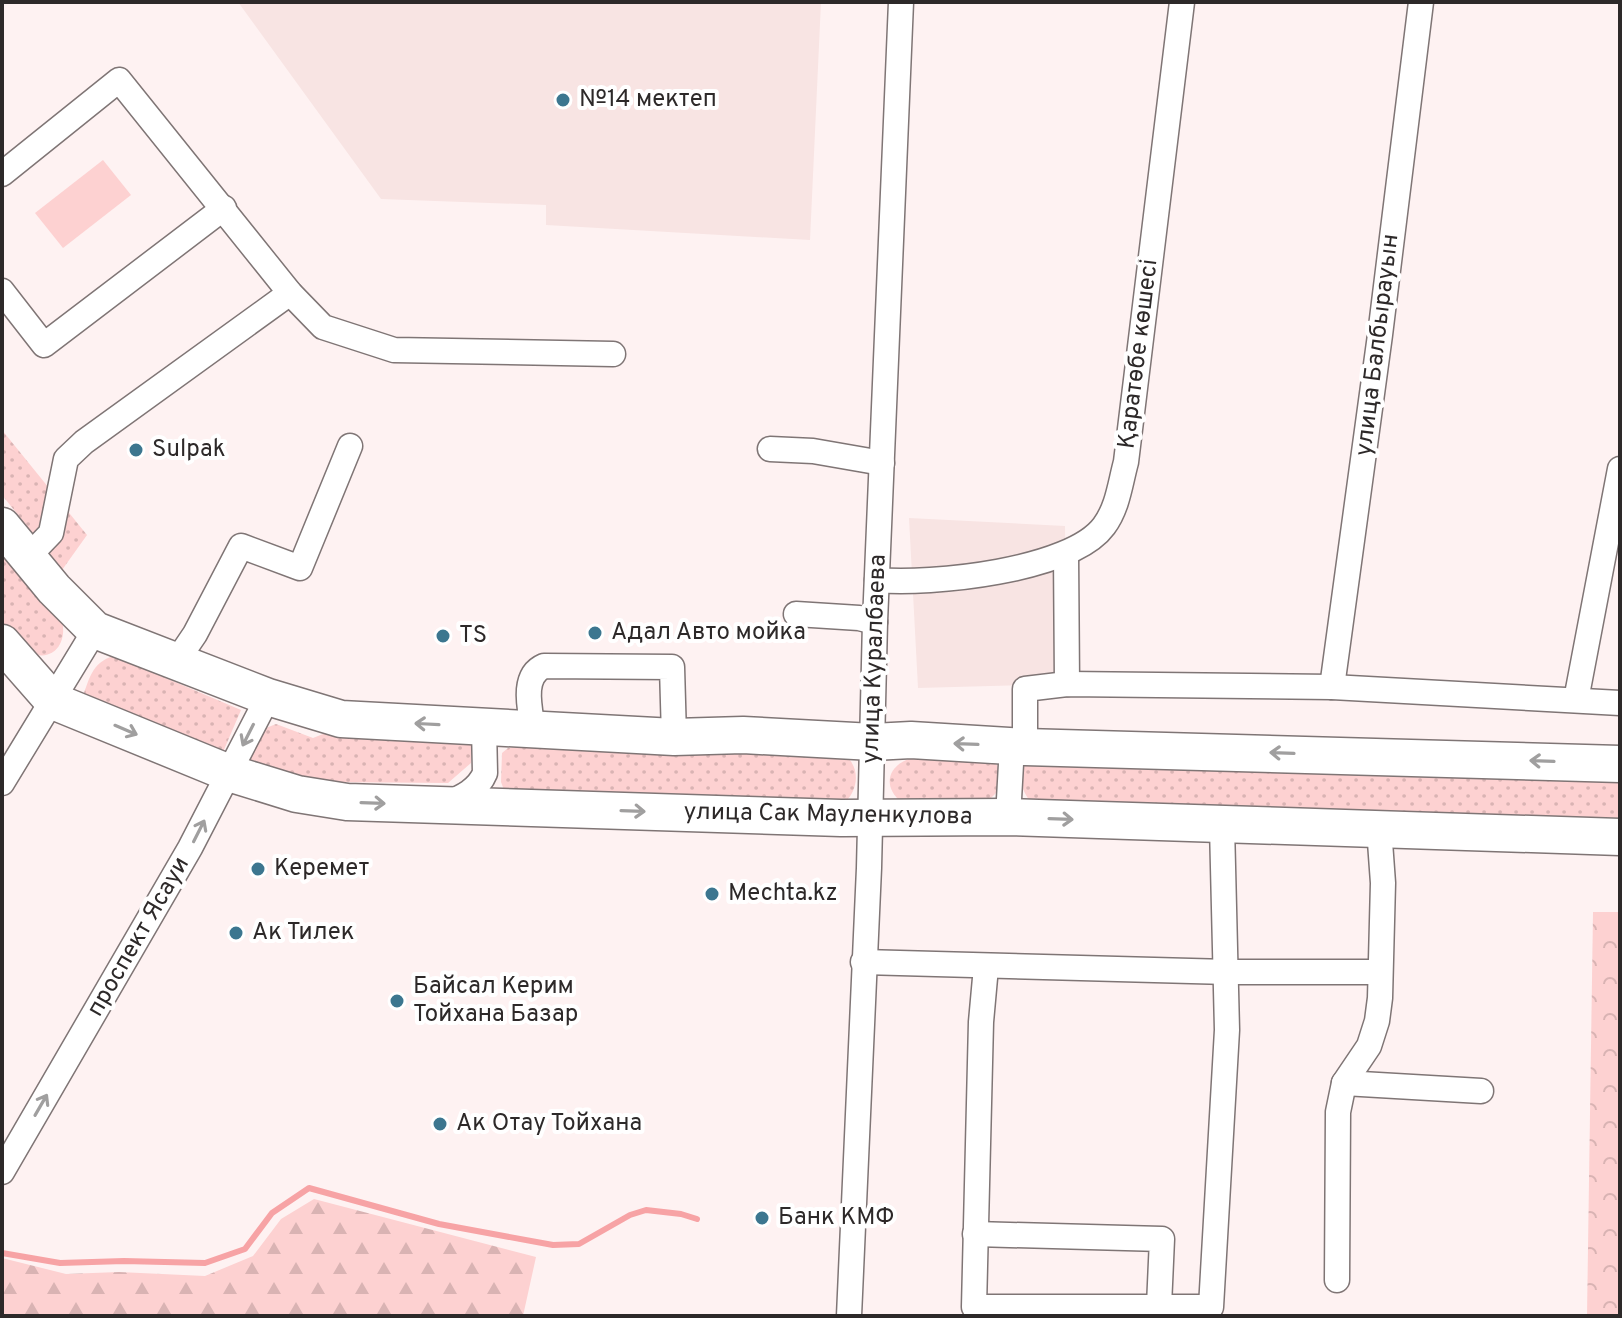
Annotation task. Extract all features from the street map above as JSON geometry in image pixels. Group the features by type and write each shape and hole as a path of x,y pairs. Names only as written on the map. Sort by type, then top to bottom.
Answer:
{"main road":[{"path":"2,526 27,558 95,630 268,697 341,719 674,737 743,735 1018,747 1620,764"},
{"path":"2,643 53,701"},
{"name":"улица Сак Мауленкулова","path":"53,701 229,773 297,794 347,802 869,818 1008,817 1620,837"}],"street":[{"name":"улица Куралбаева","path":"849,1316 901,2"},
{"name":"Қаратөбе көшесі","path":"877,580 975,577 1066,554 1086,544 1103,528 1113,511 1126,462 1182,2"},
{"name":"улица Балбырауын","path":"1332,687 1421,2"},
{"path":"2,174 119,80 290,293 323,327 394,350 613,354"},
{"path":"2,291 44,345 224,208"},
{"path":"27,558 51,533 66,459 84,442 290,293"},
{"path":"176,662 195,634 241,546 300,568 350,446"},
{"path":"770,449 813,451 882,463"},
{"path":"1576,700 1620,469"},
{"path":"1066,554 1067,684"},
{"path":"796,614 875,622"},
{"path":"2,783 95,630"},
{"path":"533,729 529,690 531,675 544,666 672,667 674,737"},
{"path":"1008,817 1025,689 1067,684 1332,687 1620,703"},
{"name":"проспект Ясауи","path":"2,1172 190,848 268,697"},
{"path":"444,805 465,796 483,779 484,727"},
{"path":"986,967 981,1022 974,1307 1211,1307 1227,1030 1228,972 1222,826"},
{"path":"1337,1280 1338,1112 1344,1083 1369,1046 1377,1021 1383,883 1379,828"},
{"path":"863,962 1228,972 1379,972"},
{"path":"1344,1083 1481,1091"},
{"path":"975,1234 1162,1239 1159,1306"}],"shaded area":[{"name":"№14 мектеп","path":"238,2 821,2 810,240 546,225 546,205 381,199"},
{"path":"909,518 1065,526 1067,684 918,688"}],"green space":[{"path":"103,160 131,195 63,248 35,213"},
{"path":"2,430 87,535 62,570 2,495"},
{"path":"2,543 62,621 63,635 54,652 33,654 2,622"},
{"path":"114,656 241,710 223,752 81,701 96,668"},
{"path":"276,724 313,738 328,732 472,743 471,763 448,783 323,782 251,763 247,759 261,730"},
{"path":"516,747 845,755 853,766 856,778 853,791 845,802 504,790 501,782 502,753"},
{"path":"916,757 986,760 997,765 1000,786 986,801 901,802 891,788 891,775 900,764"},
{"path":"1025,765 1620,779 1620,818 1038,802 1029,800 1022,787"},
{"path":"1593,912 1620,912 1620,1316 1587,1316"},
{"path":"314,1199 536,1257 523,1316 2,1316 2,1258 66,1274 119,1272 205,1276 253,1256 281,1219"}],"waterway":[{"path":"2,1253 60,1263 205,1263 245,1249 272,1213 309,1188 439,1224 553,1245 579,1244 630,1215 646,1210 697,1219"}],"place":[{"name":"№14 мектеп","path":"563,100"},
{"name":"Sulpak","path":"136,450"},
{"name":"Адал Авто мойка","path":"595,633"},
{"name":"TS","path":"443,636"},
{"name":"Керемет","path":"258,869"},
{"name":"Mechta.kz","path":"712,894"},
{"name":"Ак Тилек","path":"236,933"},
{"name":"Байсал Керим Тойхана Базар","path":"397,1001"},
{"name":"Ак Отау Тойхана","path":"440,1124"},
{"name":"Банк КМФ","path":"762,1218"}]}
